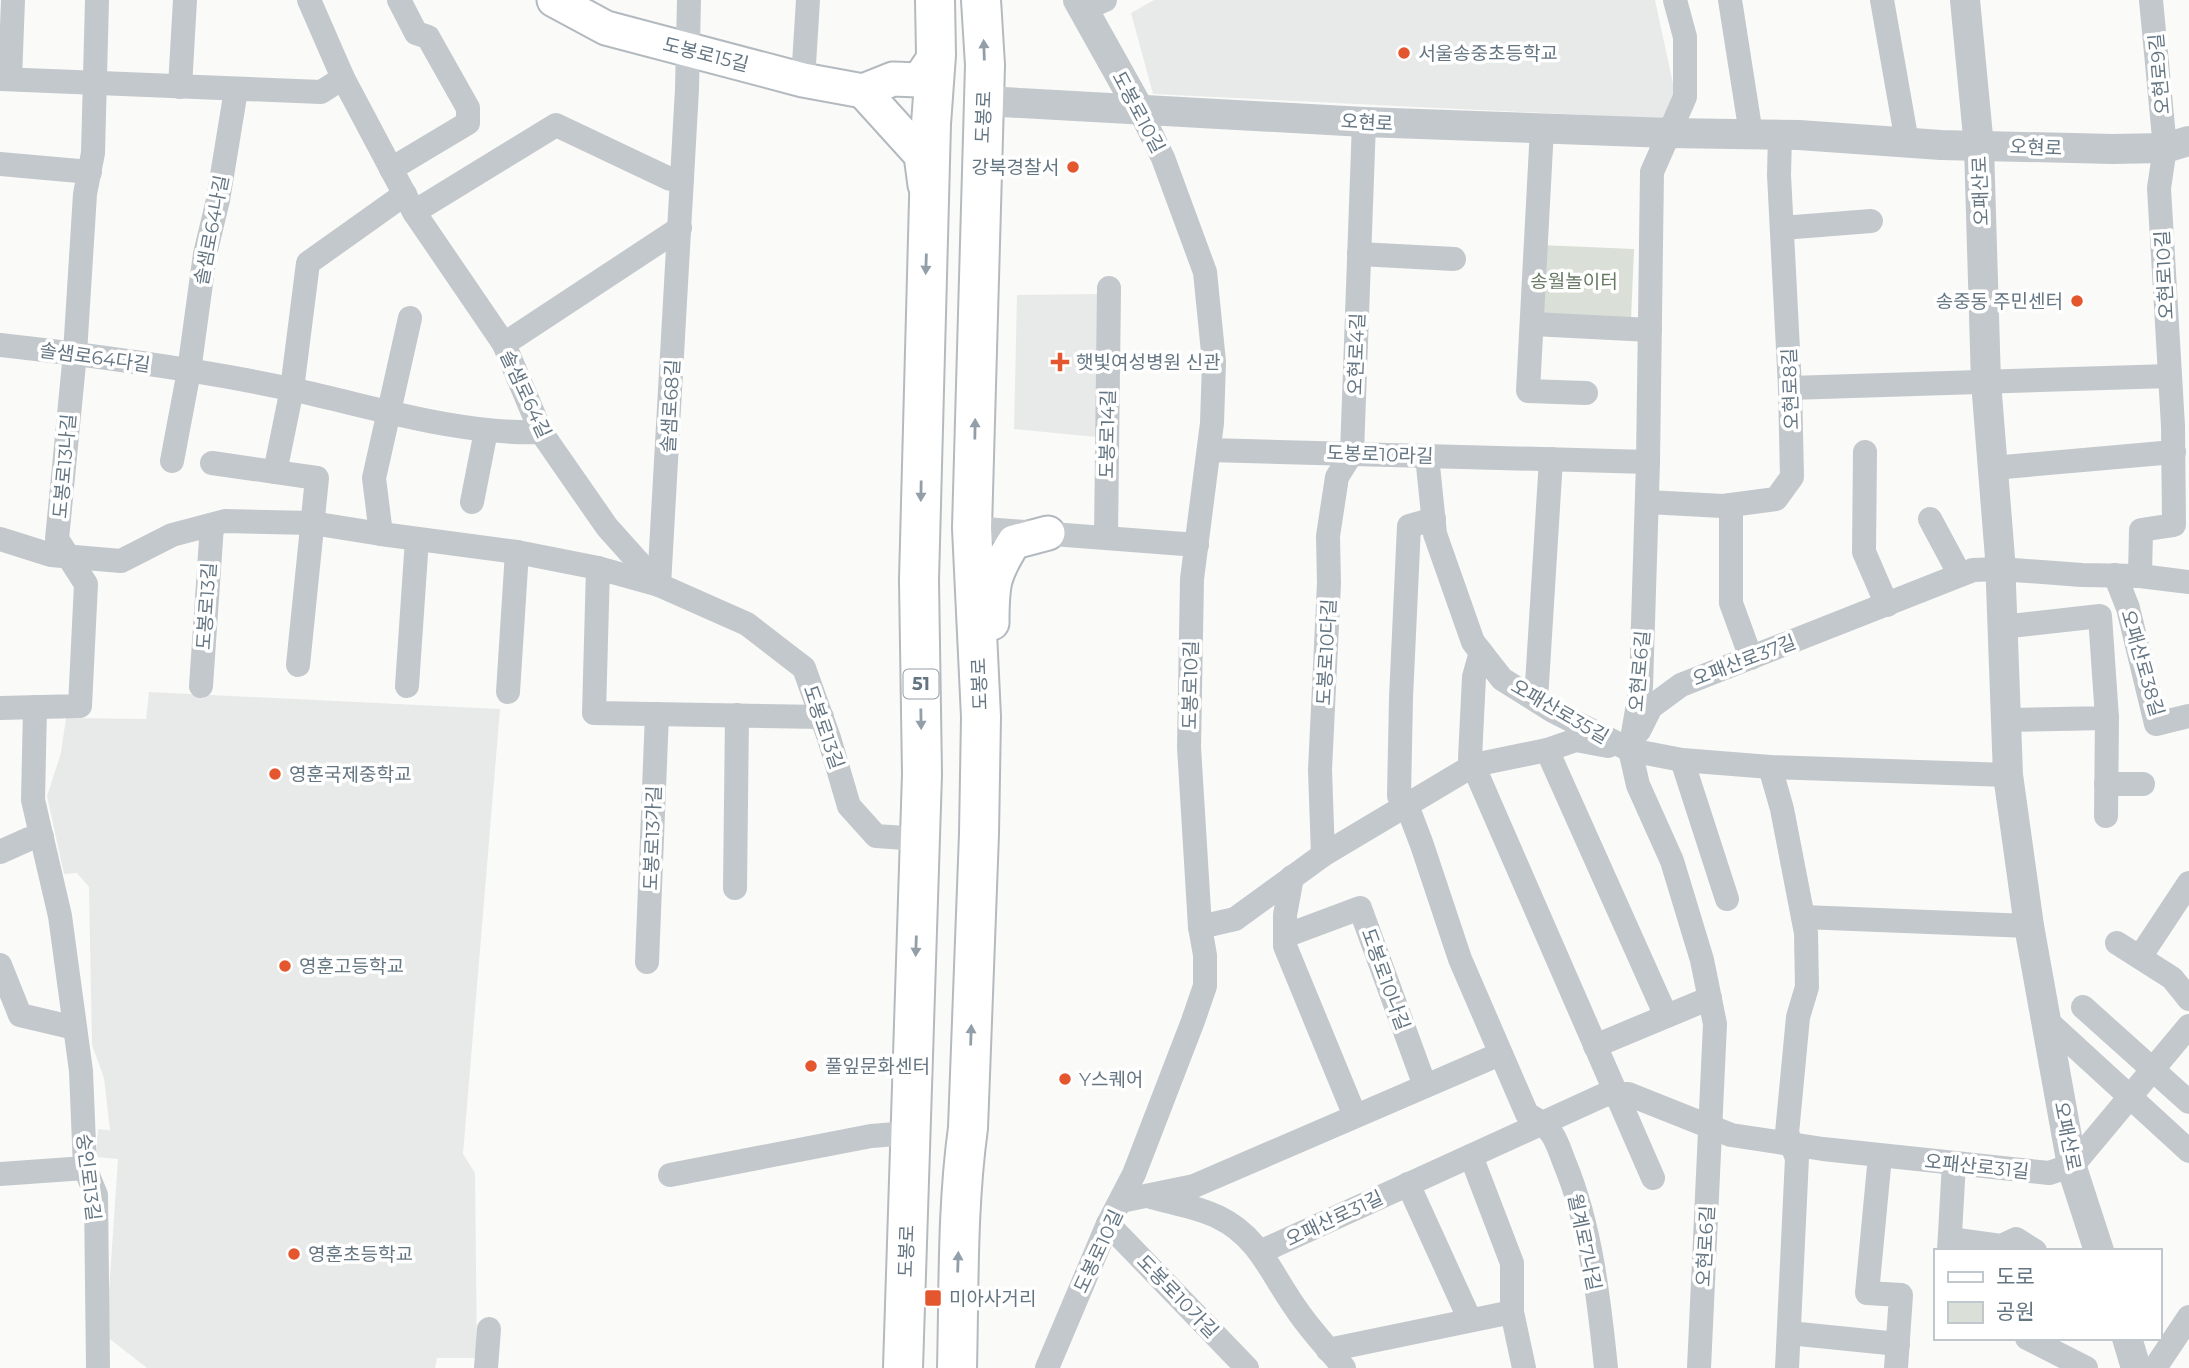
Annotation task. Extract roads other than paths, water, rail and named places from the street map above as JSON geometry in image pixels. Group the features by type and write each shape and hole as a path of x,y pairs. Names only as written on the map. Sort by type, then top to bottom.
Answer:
{"main road":[{"name":"도봉로15길","path":"554,0 606,28 803,80 863,91"},
{"name":"도봉로","path":"903,1368 922,774 919,580 930,124 936,55 935,0"},
{"name":"도봉로","path":"957,1361 957,1287 962,1169 968,1128 981,717 972,528 985,65 981,0"},
{"path":"928,205 920,155 863,91 893,79 919,80 936,55"},
{"path":"979,814 991,722 992,584 1014,542 1048,533"}],"street":[{"path":"13,0 5,79 321,92 342,79"},
{"name":"도봉로13나길","path":"35,707 80,706 86,584 58,539 75,353 85,194 93,153 97,0"},
{"path":"180,87 186,0"},
{"name":"솔샘로64길","path":"309,0 342,79 409,203 503,344 541,432 607,527 659,585"},
{"path":"391,169 468,124 468,108 428,37 415,33 400,0"},
{"name":"솔샘로68길","path":"659,585 680,228 689,0"},
{"path":"803,80 808,0"},
{"name":"오현로6길","path":"1675,0 1685,37 1685,97 1652,172 1648,462 1641,687 1630,750 1638,785 1672,861 1702,960 1715,1024 1699,1368"},
{"path":"1730,0 1765,134"},
{"path":"1882,0 1908,142"},
{"name":"오패산로","path":"1965,0 1979,146 1986,382 2000,569 2008,775 2029,926 2073,1166 2098,1249"},
{"name":"오현로9길","path":"2151,0 2181,148"},
{"name":"도봉로10길","path":"1047,1368 1108,1224 1135,1174 1205,985 1189,747 1192,579 1209,450 1214,362 1205,272 1163,158 1088,3"},
{"name":"솔샘로64나길","path":"189,371 205,254 218,200 236,90"},
{"name":"오현로","path":"984,101 1364,122 1765,134 1979,146 2181,148"},
{"name":"오현로4길","path":"1352,453 1364,122"},
{"path":"275,472 292,389 308,263 409,203 556,125 670,179 682,179"},
{"path":"1542,128 1528,391 1586,393"},
{"name":"오현로8길","path":"1647,502 1731,505 1776,499 1792,477 1782,228 1765,134"},
{"name":"오현로10길","path":"2140,576 2141,530 2181,531 2174,452 2180,402 2170,376 2159,188 2181,148"},
{"path":"0,164 90,172"},
{"path":"1782,228 1871,221"},
{"path":"503,344 680,228"},
{"path":"1359,254 1454,259"},
{"name":"도봉로14길","path":"1106,537 1109,288"},
{"path":"381,534 374,478 410,318"},
{"path":"1533,324 1650,330"},
{"name":"솔샘로64다길","path":"0,345 75,353 292,389 486,431 541,432"},
{"path":"172,461 189,371"},
{"path":"1790,388 2170,376"},
{"path":"472,502 486,431"},
{"name":"도봉로10라길","path":"1209,450 1648,462"},
{"path":"1865,452 1864,552 1887,604"},
{"path":"1993,468 2174,452"},
{"name":"도봉로10다길","path":"1323,855 1320,770 1329,583 1328,536 1337,477 1352,453"},
{"name":"오패산로35길","path":"1427,456 1435,534 1473,642 1502,679 1536,700 1630,750 1682,760 1770,767 2008,775"},
{"path":"1536,700 1551,459"},
{"path":"212,463 317,478 298,665"},
{"path":"1731,505 1731,603 1751,658"},
{"path":"1434,519 1409,526 1399,796 1422,845 1460,959 1500,1054 1527,1114 1543,1123"},
{"path":"1930,519 1959,575"},
{"name":"도봉로13길","path":"0,539 51,555 121,561 172,536 225,521 312,523 517,552 598,568 659,585 747,624 804,668 849,806 876,836 920,839"},
{"name":"도봉로13길","path":"201,686 212,525"},
{"path":"972,528 1197,545"},
{"path":"407,686 417,539"},
{"path":"508,692 517,552"},
{"path":"598,568 594,713 822,717"},
{"path":"2000,569 2140,576 2189,582"},
{"name":"오패산로37길","path":"1630,750 1651,707 1681,685 1959,575 1973,570 2000,569"},
{"name":"오패산로38길","path":"2115,575 2128,608 2156,724 2189,716"},
{"path":"2002,627 2100,616 2107,718 2106,816"},
{"path":"1481,652 1474,677 1470,758 1653,1178"},
{"path":"0,708 35,707"},
{"name":"숭인로13길","path":"35,707 33,800 60,916 80,1071 85,1168 96,1195 98,1368"},
{"name":"도봉로13가길","path":"647,962 657,714"},
{"path":"735,888 737,715"},
{"path":"2006,720 2107,718"},
{"path":"1200,927 1235,919 1323,855 1474,765 1547,750 1576,740 1630,750"},
{"path":"1547,750 1666,1016"},
{"path":"1682,760 1727,899"},
{"path":"1770,767 1782,809 1807,933 1807,987 1798,1017 1787,1133 1797,1158 1787,1368"},
{"path":"2106,784 2143,785"},
{"path":"0,852 29,839 42,837"},
{"path":"1292,877 1285,915 1285,946 1355,1116"},
{"path":"2140,957 2189,883"},
{"name":"도봉로10나길","path":"1285,936 1360,908 1425,1086"},
{"path":"1803,917 2029,926"},
{"path":"2117,943 2172,978 2189,999"},
{"path":"0,965 20,1015 75,1028"},
{"path":"1595,1046 1710,998"},
{"path":"2083,1007 2189,1102"},
{"path":"2046,1020 2189,1151"},
{"path":"2073,1166 2189,1026"},
{"path":"1121,1201 1194,1186 1500,1054"},
{"name":"오패산로31길","path":"1260,1252 1604,1095 1628,1094 1731,1135 1880,1156 2049,1173 2073,1166"},
{"name":"월계로7나길","path":"1543,1123 1553,1135 1574,1185 1602,1325 1606,1368"},
{"path":"670,1175 872,1136 909,1133"},
{"path":"1471,1156 1512,1263 1512,1312 1524,1368"},
{"path":"1789,1333 1897,1356 1901,1295 1867,1293 1880,1156"},
{"path":"1955,1163 1950,1245 2000,1246 2015,1239 2032,1249"},
{"path":"0,1174 85,1168"},
{"path":"1408,1184 1470,1320"},
{"path":"1147,1195 1218,1217 1245,1236 1271,1266 1294,1306 1336,1359 1470,1320 1512,1312"},
{"name":"도봉로10가길","path":"1108,1224 1247,1368"},
{"path":"2155,1368 2189,1317"},
{"path":"486,1368 489,1329"},
{"path":"2031,1340 2086,1368"},
{"path":"2128,1340 2136,1368"}],"place":[{"name":"서울송중초등학교","path":"1404,53"},
{"name":"강북경찰서","path":"1073,167"},
{"name":"송중동 주민센터","path":"2077,301"},
{"name":"햇빛여성병원 신관","path":"1060,362"},
{"name":"영훈국제중학교","path":"275,774"},
{"name":"영훈고등학교","path":"285,966"},
{"name":"풀잎문화센터","path":"811,1066"},
{"name":"Y스퀘어","path":"1065,1079"},
{"name":"영훈초등학교","path":"294,1254"},
{"name":"미아사거리","path":"933,1298"}],"park label":[{"name":"송월놀이터","path":"1574,281"}]}
